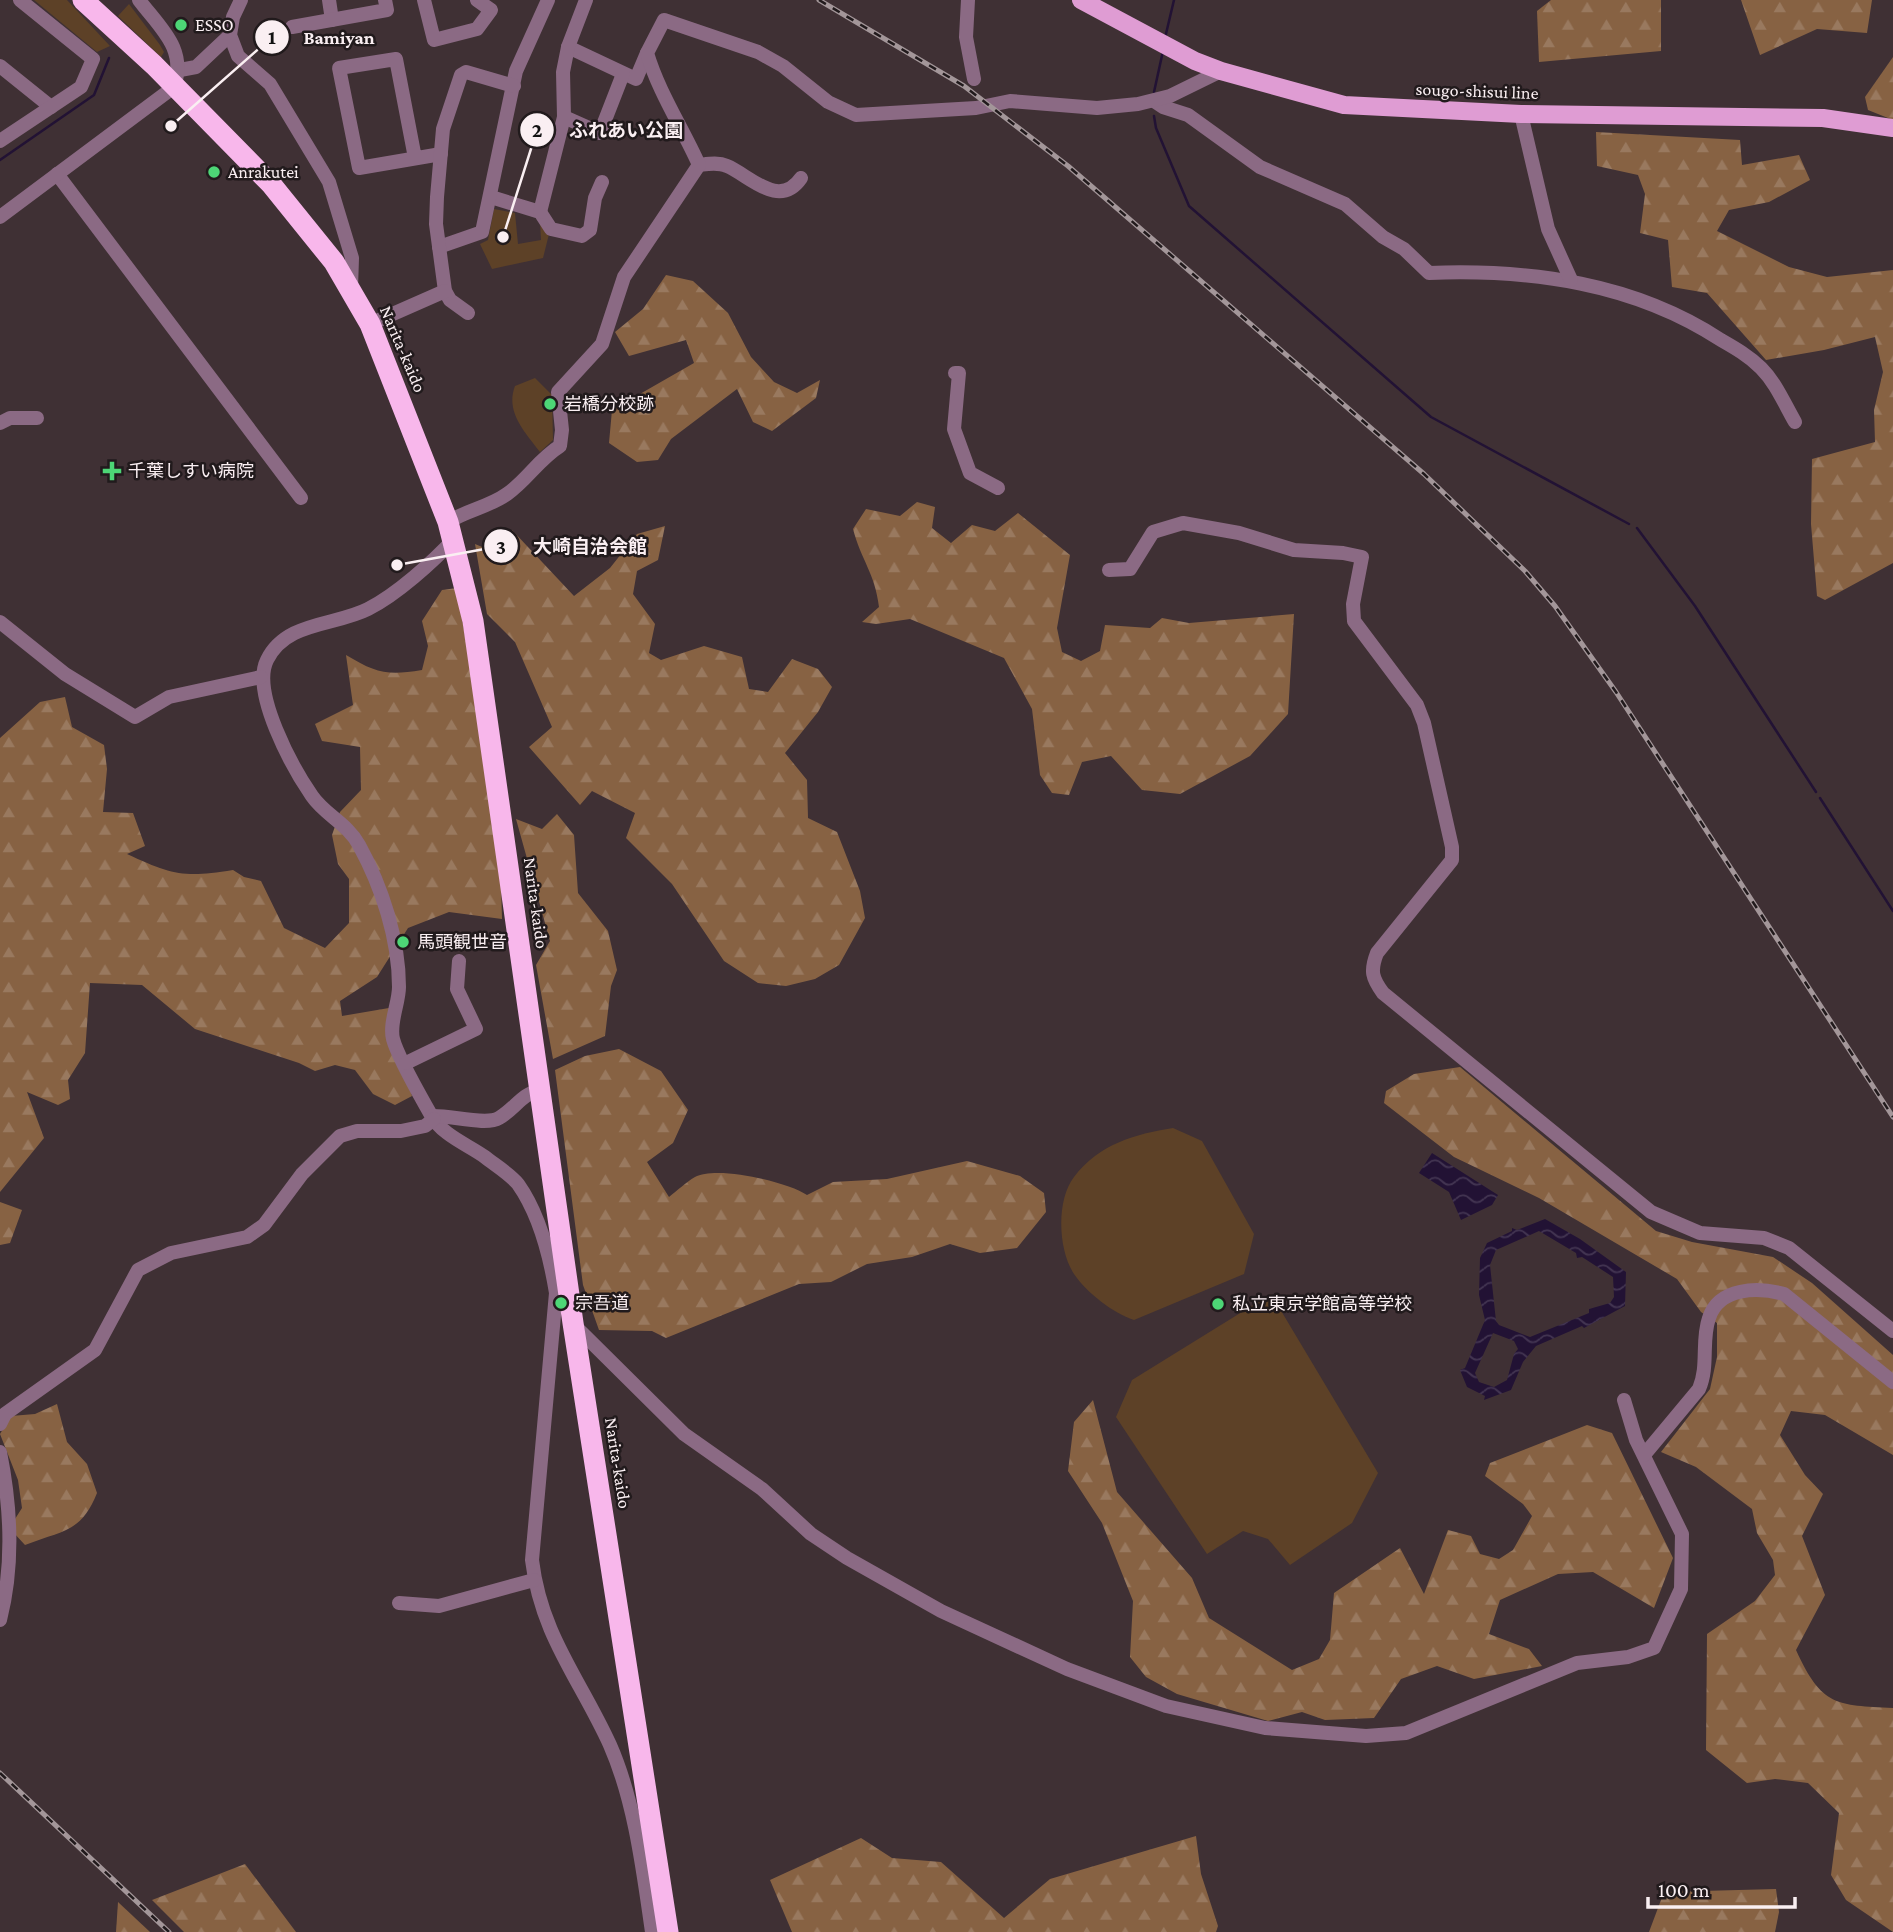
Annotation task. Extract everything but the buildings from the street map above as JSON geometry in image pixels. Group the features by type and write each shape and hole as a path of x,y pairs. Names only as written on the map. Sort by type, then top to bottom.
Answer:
{"highway":[{"name":"Narita-kaido","path":"83,0 177,78 310,228 351,289 370,324 451,530 473,621 540,1090 563,1296 572,1322 668,1932"}],"main road":[{"name":"sougo-shisui line","path":"1081,0 1165,45 1221,71 1344,105 1521,114 1823,118 1893,128"}],"street":[{"path":"0,141 81,87 93,59 20,0"},
{"path":"139,0 173,44 177,78"},
{"path":"241,0 233,18 230,35 238,56 270,84 329,182 352,258 351,289"},
{"path":"329,0 332,19"},
{"path":"292,27 387,10 385,0"},
{"path":"425,0 434,40 477,29 491,10 477,0"},
{"path":"439,247 482,232 522,53 548,0"},
{"path":"540,212 565,117 563,72 568,47 585,0"},
{"path":"968,0 967,51 974,79"},
{"path":"568,47 636,79 646,53 664,20 696,28 766,56 828,102 856,115 976,108 1010,101 1097,108 1154,100 1221,71"},
{"path":"0,217 177,78 196,67 230,35"},
{"path":"646,53 655,80 680,120 699,165"},
{"path":"415,158 396,59 339,68 359,168 441,154"},
{"path":"0,66 51,107"},
{"path":"468,313 450,300 445,291 439,247 436,223 443,129 461,75 472,71 514,86"},
{"path":"565,117 600,133 623,74"},
{"path":"1154,100 1163,107 1188,115 1260,167 1345,204 1382,237 1404,249 1429,273 1512,273 1571,280 1643,300 1687,317 1760,368 1773,382 1794,422"},
{"path":"1521,114 1548,229 1571,280"},
{"path":"699,165 724,165 761,189 783,189 796,185 801,178"},
{"path":"652,1932 626,1794 610,1746 541,1612 534,1580 532,1560 563,1296 550,1253 517,1183 482,1155 460,1144 433,1118 405,1063 393,1038 400,990 398,950 375,882 359,843 343,824 313,798 284,744 263,695 261,677 266,661 281,641 310,626 346,619 371,608 432,561 466,511 494,503 511,492 543,456 559,446 562,430 558,392 602,344 624,277 699,165"},
{"path":"57,174 301,498"},
{"path":"491,197 540,212 551,229 582,236 590,230 601,182"},
{"path":"370,324 445,291"},
{"path":"955,373 959,373 954,429 970,473 998,488"},
{"path":"0,423 10,418 37,418"},
{"path":"1109,570 1130,569 1153,532 1183,523 1239,533 1294,550 1362,557 1353,604 1354,621 1417,705 1424,723 1452,847 1452,860 1377,953 1371,968 1374,981 1383,993 1651,1212 1700,1233 1764,1238 1789,1248 1893,1331"},
{"path":"0,622 65,674 135,717 169,696 261,677"},
{"path":"0,644 11,633"},
{"path":"405,1063 476,1029 457,989 459,961"},
{"path":"0,1424 5,1414 95,1350 138,1270 171,1253 247,1237 264,1225 302,1174 340,1136 357,1131 401,1131 425,1126 433,1118 450,1115 481,1121 498,1119 527,1092 540,1090"},
{"path":"1644,1455 1699,1389 1704,1377 1709,1318 1717,1304 1735,1292 1768,1289 1784,1294 1893,1381"},
{"path":"572,1322 684,1434 762,1489 811,1534 847,1558 941,1611 1067,1669 1166,1706 1265,1728 1366,1736 1406,1733 1577,1664 1628,1657 1654,1648 1676,1605 1684,1558 1676,1517 1644,1455 1624,1400"},
{"path":"0,1452 8,1492 9,1566 0,1620"},
{"path":"398,1603 439,1606 534,1580"}],"shaded area":[{"path":"34,0 67,0 110,46 97,52"},
{"path":"129,4 160,45 164,52 161,57 118,16"},
{"path":"494,209 515,213 518,244 541,240 540,222 549,234 543,258 492,269 480,244 488,240"},
{"path":"535,378 552,395 553,440 540,452 518,421 513,404 515,386"},
{"path":"1173,1128 1202,1141 1254,1234 1244,1274 1134,1320 1101,1302 1074,1274 1062,1239 1064,1198 1074,1177 1095,1156 1132,1137"},
{"path":"1271,1294 1378,1473 1352,1523 1290,1565 1268,1539 1243,1531 1207,1554 1116,1417 1132,1380"}],"green space":[{"path":"1551,0 1661,0 1661,51 1539,62 1537,11"},
{"path":"1741,0 1872,0 1867,33 1817,29 1760,55"},
{"path":"1893,57 1893,120 1868,110 1865,97"},
{"path":"1596,132 1740,140 1742,165 1799,155 1810,180 1769,202 1729,210 1717,231 1789,267 1827,277 1893,270 1893,563 1825,600 1817,596 1811,524 1812,459 1875,442 1874,410 1883,372 1875,337 1824,350 1766,360 1707,293 1672,287 1668,240 1640,233 1645,194 1638,175 1597,166"},
{"path":"666,275 693,281 728,313 751,357 774,382 797,393 820,380 816,398 772,431 753,422 737,389 671,439 658,460 637,462 609,443 612,410 694,363 686,340 629,356 615,332 643,309"},
{"path":"917,502 935,507 932,528 951,543 972,525 995,531 1018,513 1070,555 1057,628 1062,652 1081,661 1100,651 1105,625 1150,628 1162,618 1189,623 1294,614 1288,714 1250,756 1180,794 1142,790 1111,756 1082,762 1069,795 1052,793 1040,775 1032,709 1004,658 910,619 876,624 862,622 879,607 874,585 853,529 866,509 900,516"},
{"path":"665,526 658,560 637,571 633,594 655,624 649,653 661,660 704,646 742,657 749,689 768,692 792,659 818,669 832,687 818,712 785,753 807,780 808,818 837,832 860,891 865,918 839,965 815,979 786,986 758,983 724,961 672,884 626,838 635,813 592,791 580,805 529,747 552,727 515,642 487,614 475,544 487,549 512,530 574,596 610,568 637,534"},
{"path":"457,588 500,846 502,919 449,912 408,928 377,977 340,1001 342,1016 389,1008 412,1096 395,1105 373,1094 355,1070 335,1065 315,1071 299,1063 195,1029 142,985 90,983 85,1053 68,1080 70,1099 58,1105 27,1092 44,1138 0,1192 0,738 40,702 65,697 72,727 104,745 107,769 103,812 133,813 145,846 127,854 178,873 202,874 233,870 244,877 261,881 284,928 325,948 349,923 349,879 338,864 332,835 340,812 361,790 360,747 322,741 315,724 353,705 346,655 382,672 422,670 428,646 422,621 442,590"},
{"path":"557,814 574,835 578,893 608,931 617,970 611,986 605,1036 553,1059 536,965 550,941 516,819 542,829"},
{"path":"619,1049 661,1071 688,1110 673,1143 647,1162 669,1197 695,1177 705,1174 735,1174 769,1180 807,1195 833,1182 887,1179 967,1161 1020,1176 1044,1193 1046,1212 1017,1248 980,1253 950,1244 912,1257 867,1264 831,1282 799,1284 666,1338 652,1331 599,1330 583,1285 555,1070 585,1056"},
{"path":"1460,1067 1656,1231 1692,1242 1773,1257 1812,1283 1893,1355 1893,1455 1825,1415 1791,1411 1780,1435 1805,1475 1823,1494 1802,1536 1825,1595 1796,1650 1814,1683 1833,1699 1857,1706 1893,1708 1893,1932 1846,1900 1831,1875 1839,1813 1808,1783 1775,1779 1747,1783 1706,1750 1707,1634 1755,1601 1775,1575 1773,1560 1757,1533 1752,1509 1696,1467 1661,1452 1710,1389 1717,1357 1717,1323 1701,1312 1677,1279 1539,1198 1454,1157 1384,1103 1386,1091 1414,1074"},
{"path":"0,1202 22,1210 10,1243 0,1245"},
{"path":"1093,1400 1117,1492 1192,1578 1209,1618 1292,1670 1319,1659 1330,1640 1334,1593 1400,1548 1424,1594 1448,1530 1471,1536 1480,1554 1499,1559 1513,1550 1532,1516 1523,1504 1485,1476 1490,1463 1587,1425 1612,1433 1673,1558 1654,1608 1593,1572 1558,1574 1500,1600 1489,1634 1529,1649 1542,1666 1474,1679 1437,1666 1401,1679 1374,1718 1325,1720 1302,1712 1268,1721 1177,1694 1146,1677 1130,1657 1133,1601 1102,1523 1068,1471 1074,1422"},
{"path":"57,1404 67,1442 87,1464 97,1493 91,1506 77,1523 60,1533 25,1545 13,1532 15,1519 22,1508 18,1480 0,1434 11,1416 35,1414"},
{"path":"1196,1836 1201,1874 1218,1926 1216,1932 792,1932 770,1880 861,1838 892,1858 941,1862 1004,1918 1050,1879"},
{"path":"245,1864 296,1932 184,1932 152,1900"},
{"path":"1776,1889 1779,1912 1775,1932 1649,1932 1664,1892"},
{"path":"118,1902 150,1932 116,1932"}],"water":[{"path":"1432,1153 1498,1195 1492,1205 1461,1220 1449,1192 1419,1173"},
{"path":"1545,1219 1580,1239 1626,1272 1625,1306 1584,1328 1582,1326 1536,1346 1523,1362 1511,1390 1484,1400 1485,1396 1467,1387 1460,1370 1465,1368 1485,1320 1479,1295 1480,1258 1487,1243 1512,1231 1512,1228 1517,1230","holes":["1539,1231 1576,1253 1577,1258 1582,1257 1613,1277 1614,1297 1610,1303 1589,1309 1589,1313 1530,1337 1499,1325 1496,1321 1490,1265 1496,1250","1493,1333 1514,1341 1518,1349 1507,1380 1494,1387 1479,1382 1475,1373"]}],"waterway":[{"path":"1165,38 1174,0"},
{"path":"1154,92 1163,51"},
{"path":"0,160 94,95 109,58"},
{"path":"1154,116 1156,128 1189,206 1431,417 1629,524"},
{"path":"1637,528 1695,606 1816,792"},
{"path":"1820,798 1893,911"}],"railway":[{"path":"819,0 964,86 1068,166 1424,474 1525,571 1555,606 1616,692 1893,1117"},
{"path":"0,1773 169,1932"}],"place":[{"name":"ESSO","path":"181,25"},
{"name":"Bamiyan","path":"171,126"},
{"name":"Anrakutei","path":"214,172"},
{"name":"ふれあい公園","path":"503,237"},
{"name":"岩橋分校跡","path":"550,404"},
{"name":"千葉しすい病院","path":"112,471"},
{"name":"大崎自治会館","path":"397,565"},
{"name":"馬頭観世音","path":"403,942"},
{"name":"宗吾道","path":"561,1303"},
{"name":"私立東京学館高等学校","path":"1218,1304"}]}
